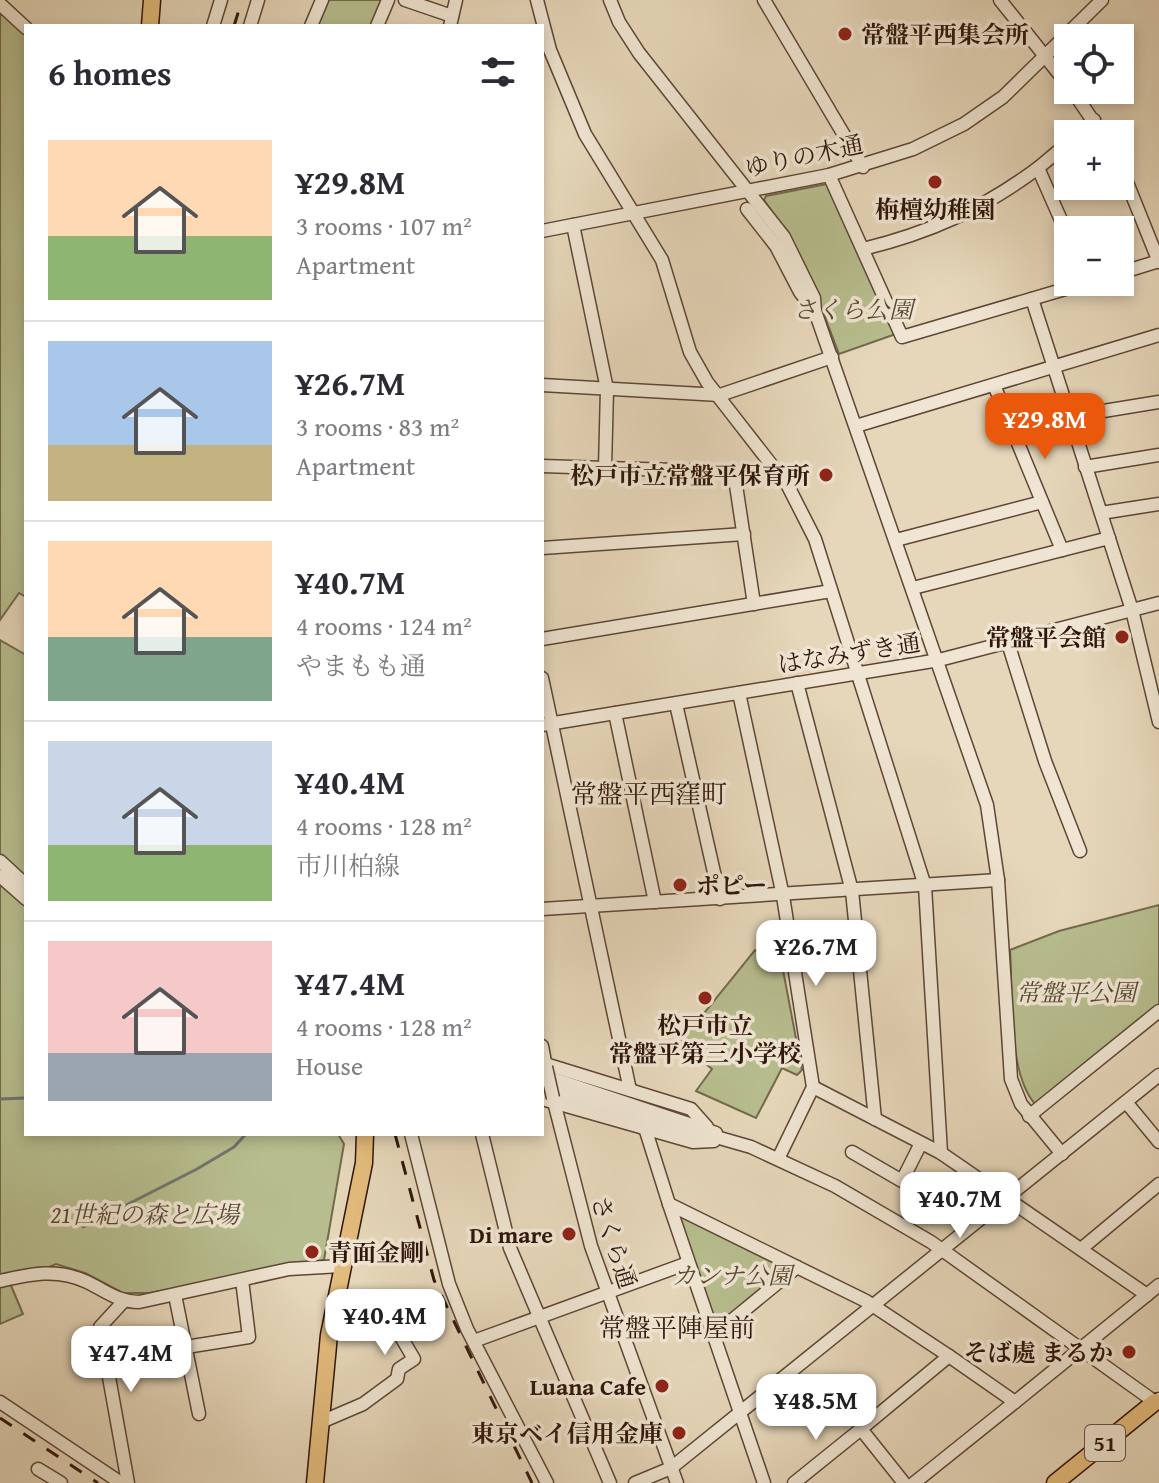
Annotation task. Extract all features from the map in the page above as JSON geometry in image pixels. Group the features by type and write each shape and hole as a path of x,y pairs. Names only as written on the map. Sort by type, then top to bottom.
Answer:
{"main road":[{"path":"150,24 152,0"},
{"path":"315,1483 324,1373 341,1266 364,1163 365,1136"},
{"name":"51","path":"1055,1483 1158,1403"}],"street":[{"path":"214,24 221,0"},
{"path":"251,24 258,0"},
{"path":"312,24 322,0"},
{"path":"378,24 388,0"},
{"path":"405,0 451,21 456,0"},
{"path":"537,0 543,24"},
{"path":"610,0 619,22 639,53 784,237 814,298 815,311 987,805 998,880 1008,1062 1021,1104 1062,1154"},
{"path":"764,0 863,167"},
{"path":"1000,0 1054,67"},
{"name":"ゆりの木通","path":"544,231 829,175 863,167 913,149 964,124 1003,97 1102,0"},
{"path":"0,4 24,26"},
{"path":"544,27 575,112 662,260 690,352 707,382 778,473 803,512 831,591 925,886 941,1153"},
{"path":"1082,104 1094,120"},
{"path":"863,249 952,222 992,200 1054,155"},
{"path":"1038,168 1059,216"},
{"path":"829,175 902,337 1054,292"},
{"path":"1134,199 1159,261 1134,269"},
{"path":"747,209 776,246 800,292 815,311"},
{"path":"573,225 607,389 605,468"},
{"path":"1032,299 1067,417 1132,610 1159,722"},
{"path":"856,426 1159,335"},
{"path":"544,385 720,395 832,357"},
{"path":"994,385 1062,550"},
{"path":"1067,417 1159,402"},
{"path":"1085,467 1159,455"},
{"path":"544,466 778,473"},
{"path":"734,472 754,604"},
{"path":"896,540 1042,502"},
{"path":"1101,513 1159,504"},
{"path":"544,548 744,534"},
{"path":"913,588 1109,538"},
{"path":"544,639 831,591"},
{"name":"はなみずき通","path":"547,724 939,660 1159,603"},
{"path":"1008,643 1045,761 1080,851"},
{"path":"797,683 852,891 875,1119"},
{"path":"739,693 783,896 813,1087 778,1159"},
{"path":"544,696 547,724 630,1090"},
{"path":"676,704 720,899"},
{"path":"615,713 655,902"},
{"path":"0,861 24,883"},
{"path":"0,876 24,897"},
{"path":"544,909 998,880"},
{"path":"1029,1116 1159,1011"},
{"path":"544,1067 691,1109 707,1127"},
{"path":"544,1067 707,1127 729,1141"},
{"name":"さくら通","path":"544,1067 578,1207 677,1483"},
{"path":"635,1483 671,1468 1159,1075"},
{"path":"813,1087 941,1153 1147,1295"},
{"path":"544,1088 729,1141 778,1159 885,1214 942,1250 1158,1403"},
{"path":"550,1100 693,1142 729,1141"},
{"path":"1126,1102 1159,1142"},
{"path":"645,1128 764,1483"},
{"path":"412,1136 449,1284 474,1341 547,1483"},
{"path":"482,1136 510,1248 537,1318 610,1483"},
{"path":"852,1152 902,1181 921,1143"},
{"path":"1081,1249 1159,1184"},
{"path":"669,1204 874,1306 1015,1402"},
{"path":"474,1341 688,1263"},
{"path":"0,1281 56,1273 84,1281 123,1302 175,1295 289,1269 341,1266"},
{"path":"714,1335 797,1267"},
{"path":"186,1347 249,1337 242,1280"},
{"path":"914,1483 1159,1285"},
{"path":"175,1295 199,1414"},
{"path":"321,1422 363,1404 397,1379 399,1369 414,1359 383,1306 337,1296"},
{"path":"123,1302 100,1327 128,1483"},
{"path":"794,1483 949,1356"},
{"path":"0,1402 121,1483"},
{"path":"861,1429 904,1483"},
{"path":"38,1469 61,1483"}],"green space":[{"path":"326,0 382,2 372,24 316,24"},
{"path":"0,11 24,32 24,596 19,593 0,620"},
{"name":"さくら公園","path":"827,184 893,332 893,335 839,354 799,256 764,200 766,196"},
{"name":"21世紀の森と広場","path":"0,640 24,654 24,1136 339,1136 344,1144 324,1260 150,1293 123,1293 85,1273 56,1264 10,1283 23,1314 0,1324"},
{"name":"常盤平公園","path":"1159,905 1159,1006 1035,1104 1026,1090 1016,1053 1010,950 1059,931"},
{"path":"755,950 783,970 802,1070 797,1075 782,1068 756,1118 696,1091 712,1069 680,1043"},
{"name":"カンナ公園","path":"684,1217 787,1270 716,1325 678,1218"}],"waterway":[{"path":"0,1099 24,1098"},
{"path":"83,1227 197,1169 234,1147 244,1136"}],"railway":[{"path":"235,24 242,0"},
{"path":"396,1136 434,1280 532,1483"},
{"path":"0,1418 98,1483"}],"place":[{"name":"常盤平西集会所","path":"845,34"},
{"name":"栴檀幼稚園","path":"935,182"},
{"name":"松戸市立常盤平保育所","path":"826,475"},
{"name":"常盤平会館","path":"1122,637"},
{"name":"ポピー","path":"680,885"},
{"name":"松戸市立 常盤平第三小学校","path":"705,998"},
{"name":"Di mare","path":"569,1234"},
{"name":"青面金剛","path":"312,1252"},
{"name":"そば處 まるか","path":"1129,1352"},
{"name":"Luana Cafe","path":"662,1386"},
{"name":"東京ベイ信用金庫","path":"679,1433"}],"district":[{"name":"常盤平西窪町","path":"649,793"},
{"name":"常盤平陣屋前","path":"677,1327"}]}
